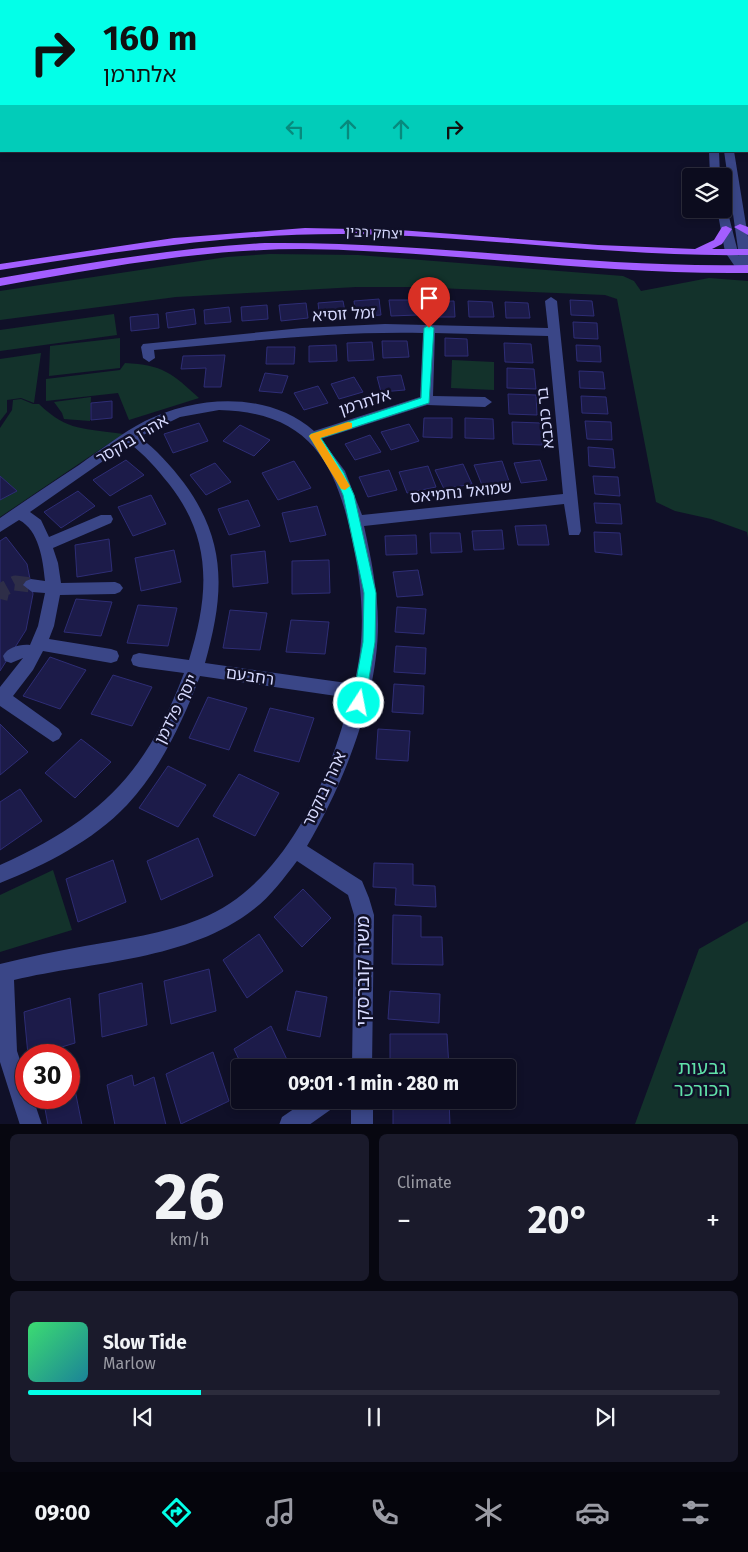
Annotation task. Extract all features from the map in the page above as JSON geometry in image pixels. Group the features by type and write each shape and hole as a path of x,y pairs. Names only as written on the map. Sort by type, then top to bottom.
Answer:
{"main road":[{"path":"693,254 718,242 726,229"},
{"name":"יצחק רבין","path":"0,266 130,246 211,236 287,232 394,233 693,254 747,252"},
{"name":"יצחק רבין","path":"0,282 188,252 302,246 418,251 634,267 745,269"}],"street":[{"path":"714,152 715,168"},
{"path":"729,152 744,229 747,252 745,269"},
{"path":"724,218 731,252 745,269"},
{"name":"בר כוכבא","path":"551,301 574,531"},
{"path":"426,400 429,328"},
{"name":"זמל זוסיא","path":"149,358 147,347 302,332 429,328 554,332"},
{"name":"אלתרמן","path":"314,436 426,400 485,402"},
{"name":"אהרן בוקסר","path":"0,526 129,437 174,414 196,408 224,405 257,407 272,411 314,436 340,476 349,495 356,521 370,593 369,642 356,714 337,768 294,849 268,884 246,903 192,932 134,947 60,960 2,973"},
{"name":"יוסף פלדמן","path":"0,874 57,846 96,820 120,800 146,766 182,704 197,668 212,590 210,556 205,532 196,512 168,473 143,445 129,437"},
{"name":"שמואל נחמיאס","path":"356,521 571,498"},
{"path":"18,513 28,531 44,542 53,564 54,587 48,619 36,648 17,680 1,698 53,734"},
{"path":"44,542 106,519"},
{"path":"31,585 37,588 114,588"},
{"path":"11,656 36,648 111,656"},
{"name":"רחבעם","path":"139,660 361,692"},
{"name":"משה קוברסקי","path":"294,849 355,888 360,898 364,915 362,1059"},
{"path":"2,973 7,1051 31,1124"},
{"path":"290,1124 312,1109"},
{"path":"362,1109 362,1124"}],"green space":[{"path":"270,254 358,255 623,276 634,281 641,291 709,278 748,281 748,538 747,532 711,519 675,511 656,502 617,299 605,295 412,287 356,287 176,297 0,320 0,291 227,257"},
{"path":"114,314 117,335 0,351 0,330"},
{"path":"120,338 120,368 49,376 50,346"},
{"path":"41,353 34,403 21,398 7,400 7,412 0,421 0,359"},
{"path":"452,360 494,362 494,390 451,388"},
{"path":"125,363 158,368 174,376 199,398 129,420 118,393 46,401 46,379 120,370"},
{"path":"91,397 90,421 64,419 54,402"},
{"path":"21,399 33,404 39,404 59,420 68,424 87,429 123,434 0,517 0,428 12,410 13,400"},
{"path":"53,870 72,930 0,952 0,895"},
{"name":"גבעות הכורכר","path":"748,921 748,1124 635,1124 699,949"}],"building":[{"path":"379,299 381,315 356,317 354,301"},
{"path":"389,300 414,300 417,315 391,316"},
{"path":"570,300 592,301 594,316 571,315"},
{"path":"343,301 346,317 320,319 318,303"},
{"path":"454,301 455,317 429,317 428,302"},
{"path":"468,301 492,302 494,317 469,317"},
{"path":"505,302 528,303 530,318 506,318"},
{"path":"306,303 308,318 281,321 279,305"},
{"path":"267,305 268,319 242,321 241,307"},
{"path":"229,307 231,322 205,324 204,310"},
{"path":"194,309 196,324 168,328 166,313"},
{"path":"158,314 159,328 131,331 130,317"},
{"path":"573,322 597,323 598,339 574,338"},
{"path":"445,338 467,339 468,356 445,356"},
{"path":"382,341 407,341 409,357 383,358"},
{"path":"372,342 374,360 348,361 347,343"},
{"path":"504,343 531,344 533,363 505,362"},
{"path":"336,345 337,361 309,362 309,346"},
{"path":"576,345 600,346 601,362 577,361"},
{"path":"267,347 295,347 294,364 266,364"},
{"path":"225,355 221,387 204,387 206,368 181,369 183,356"},
{"path":"507,368 534,369 536,389 507,388"},
{"path":"579,371 603,372 605,389 580,388"},
{"path":"265,373 288,376 282,393 259,391"},
{"path":"401,375 405,390 381,392 377,377"},
{"path":"354,377 363,392 339,399 331,384"},
{"path":"318,386 328,403 304,410 294,393"},
{"path":"508,394 536,395 537,415 509,414"},
{"path":"581,396 606,397 608,414 582,413"},
{"path":"112,401 112,418 91,420 91,403"},
{"path":"424,418 452,418 452,438 423,437"},
{"path":"465,418 493,419 494,439 465,438"},
{"path":"585,421 611,422 612,440 587,439"},
{"path":"512,422 541,423 542,445 513,444"},
{"path":"199,423 208,441 173,453 164,434"},
{"path":"409,424 419,441 391,450 381,432"},
{"path":"240,425 270,440 254,456 223,441"},
{"path":"370,435 381,452 355,460 345,444"},
{"path":"588,447 613,449 615,468 589,466"},
{"path":"126,460 144,475 110,496 93,480"},
{"path":"540,460 547,480 521,483 514,463"},
{"path":"294,461 311,488 278,500 262,473"},
{"path":"502,461 509,481 482,485 474,465"},
{"path":"215,463 231,482 206,495 190,475"},
{"path":"463,464 472,484 444,489 435,470"},
{"path":"428,466 436,487 407,493 399,472"},
{"path":"389,470 397,490 368,497 359,477"},
{"path":"0,476 17,491 0,500"},
{"path":"593,476 618,477 620,496 595,494"},
{"path":"78,491 95,506 61,528 44,512"},
{"path":"151,495 166,524 133,536 118,507"},
{"path":"248,500 260,526 229,535 218,509"},
{"path":"594,503 620,504 622,524 596,523"},
{"path":"317,506 326,535 290,542 282,513"},
{"path":"546,525 549,545 518,545 515,526"},
{"path":"502,530 504,549 474,550 472,531"},
{"path":"594,532 620,533 622,555 595,552"},
{"path":"430,533 460,533 462,552 431,553"},
{"path":"416,535 417,554 386,555 385,536"},
{"path":"6,537 27,564 33,594 26,630 0,671 0,541"},
{"path":"109,539 112,571 77,577 75,545"},
{"path":"174,550 181,582 141,591 135,558"},
{"path":"265,551 268,583 233,587 231,555"},
{"path":"329,560 330,593 292,594 292,561"},
{"path":"418,570 423,595 397,597 393,572"},
{"path":"76,599 112,602 101,636 64,632"},
{"path":"138,605 177,608 168,646 127,643"},
{"path":"397,607 426,609 424,634 395,632"},
{"path":"230,610 267,613 260,650 223,648"},
{"path":"291,620 329,622 325,654 286,652"},
{"path":"396,646 426,648 425,674 394,672"},
{"path":"50,657 86,670 60,709 23,696"},
{"path":"113,675 152,687 132,726 91,714"},
{"path":"394,684 424,686 423,714 392,712"},
{"path":"208,697 247,708 229,750 189,738"},
{"path":"270,708 314,718 299,762 254,751"},
{"path":"0,724 28,752 0,775"},
{"path":"378,729 410,731 408,761 376,759"},
{"path":"81,739 111,762 75,798 45,773"},
{"path":"168,766 206,785 178,827 139,808"},
{"path":"239,774 279,793 255,836 213,816"},
{"path":"20,789 42,821 0,850 0,802"},
{"path":"198,838 213,876 161,900 147,861"},
{"path":"113,860 126,902 78,922 66,879"},
{"path":"374,863 413,864 413,885 435,886 436,907 395,905 396,888 373,887"},
{"path":"303,889 331,918 302,947 274,917"},
{"path":"393,915 421,916 421,937 442,937 443,965 392,964"},
{"path":"259,934 283,971 247,998 223,960"},
{"path":"209,969 216,1011 171,1024 164,981"},
{"path":"142,983 147,1025 102,1037 99,994"},
{"path":"296,991 327,997 320,1037 287,1030"},
{"path":"390,991 440,994 439,1023 388,1019"},
{"path":"70,998 75,1043 27,1044 24,1012"},
{"path":"271,1026 287,1059 239,1059 234,1049"},
{"path":"390,1034 447,1034 448,1059 390,1059"},
{"path":"213,1052 229,1101 181,1124 166,1074"},
{"path":"132,1075 134,1086 154,1077 166,1124 115,1124 107,1085"},
{"path":"45,1109 79,1109 82,1124 48,1124"},
{"path":"393,1109 449,1109 450,1124 393,1124"}],"tunnel":[{"path":"0,599 2,590 15,583 31,585"}],"slow traffic":[{"path":"345,486 314,436 348,425"}],"route":[{"path":"359,703 369,642 370,593 349,495 340,476 314,436 426,400 429,328"}]}
